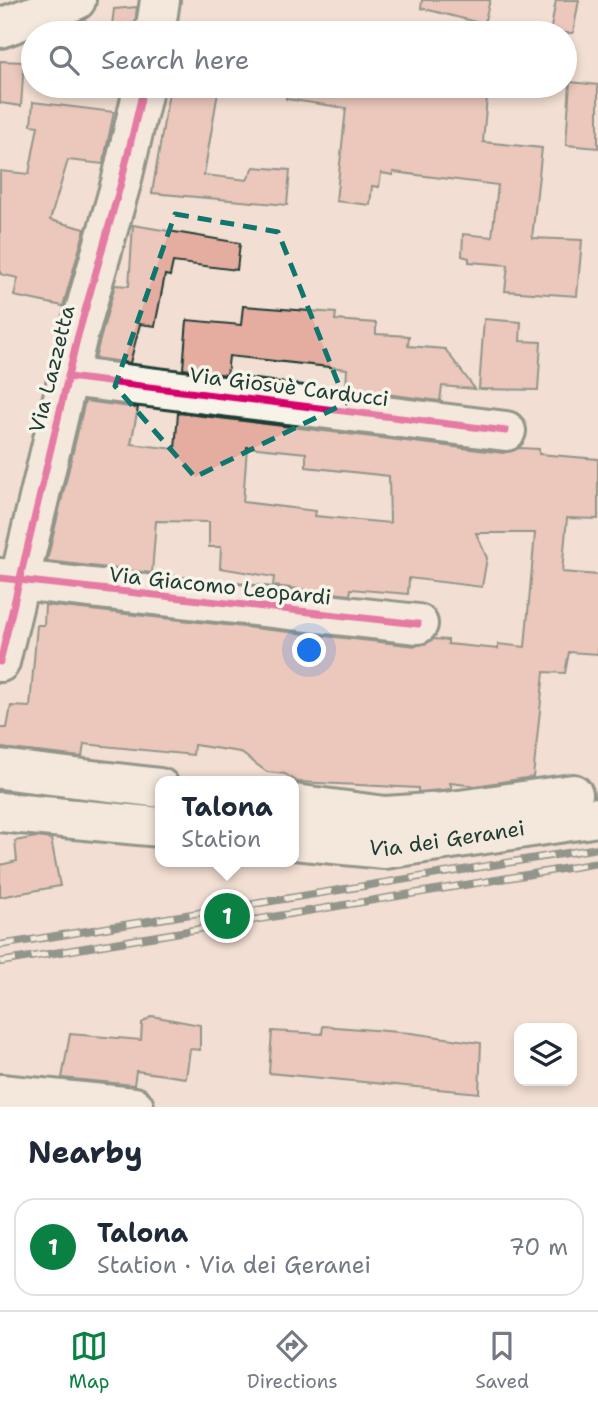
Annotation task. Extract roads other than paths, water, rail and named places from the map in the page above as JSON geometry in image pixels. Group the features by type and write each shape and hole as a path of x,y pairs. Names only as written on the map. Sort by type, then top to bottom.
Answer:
{"street":[{"path":"0,27 76,0"},
{"path":"157,21 160,0"},
{"name":"Via Lazzetta","path":"0,663 9,580 68,377 141,98"},
{"name":"Via Giosuè Carducci","path":"68,377 506,431"},
{"name":"Via Giacomo Leopardi","path":"9,580 418,624"},
{"path":"0,769 155,787"},
{"path":"299,804 453,825 598,790"},
{"path":"0,812 155,827"},
{"name":"Via dei Geranei","path":"299,841 385,849 453,825 598,817"},
{"path":"0,1094 134,1107"}],"railway":[{"path":"0,945 598,848"},
{"path":"0,962 598,863"}],"place":[{"name":"Talona","path":"227,916"}]}
